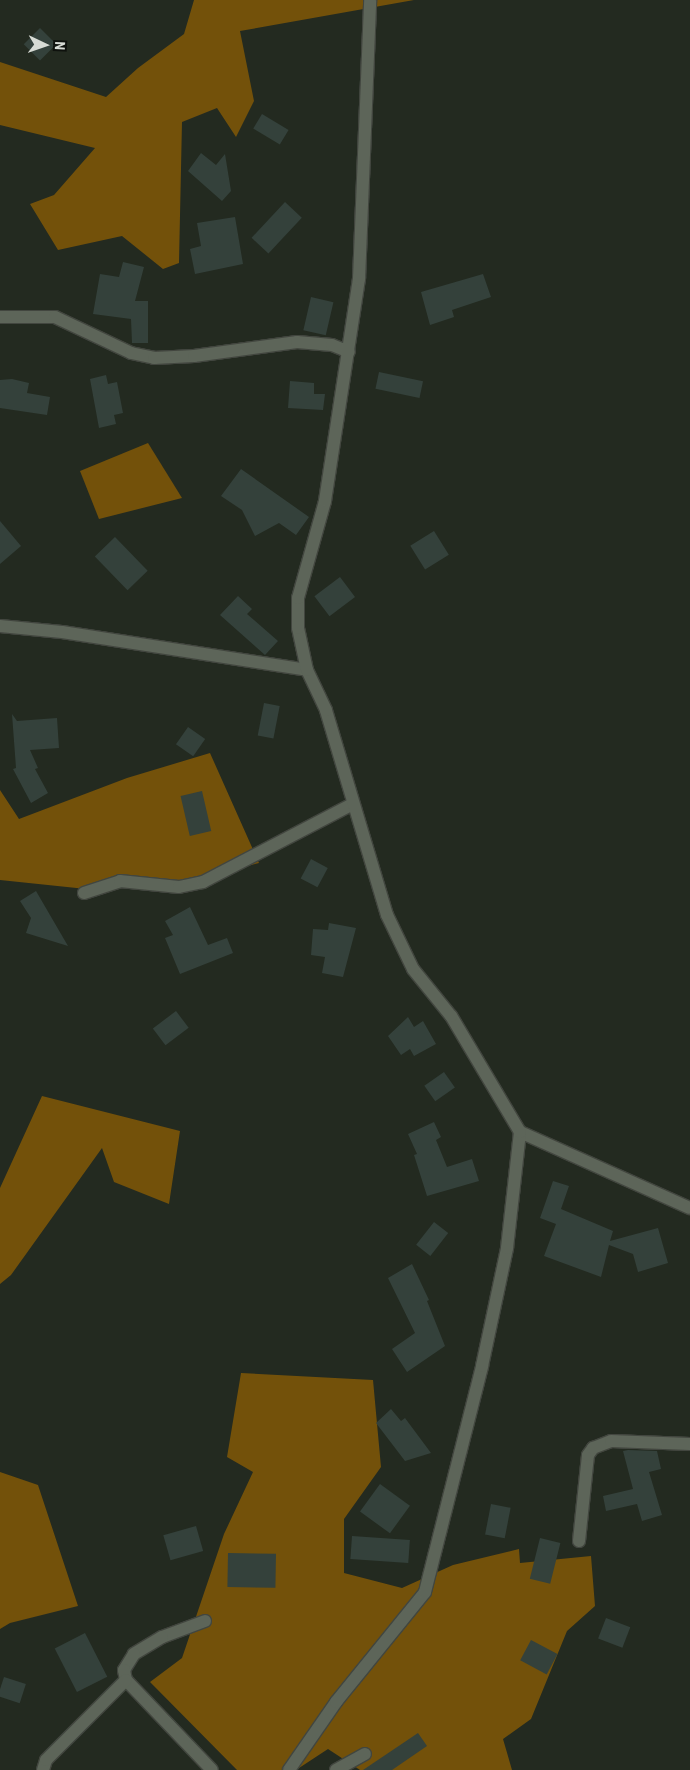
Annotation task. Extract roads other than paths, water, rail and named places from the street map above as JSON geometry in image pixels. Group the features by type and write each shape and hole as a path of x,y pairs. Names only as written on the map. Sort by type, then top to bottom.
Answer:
{"street":[{"path":"370,0 359,279 325,501 298,598 298,628 307,670 326,710 387,915 413,969 451,1016 520,1132 690,1208"},
{"path":"0,317 55,317 131,353 154,358 297,342 317,342 349,352"},
{"path":"0,626 62,632 307,670"},
{"path":"84,893 120,881 179,887 203,882 354,804"},
{"path":"295,1769 336,1702 425,1592 482,1366 508,1248 520,1132"},
{"path":"579,1541 588,1455 593,1448 611,1441 690,1444"},
{"path":"205,1621 162,1637 134,1654 124,1670 126,1680 212,1770"},
{"path":"43,1770 46,1760 126,1680"},
{"path":"336,1770 365,1754"}]}
